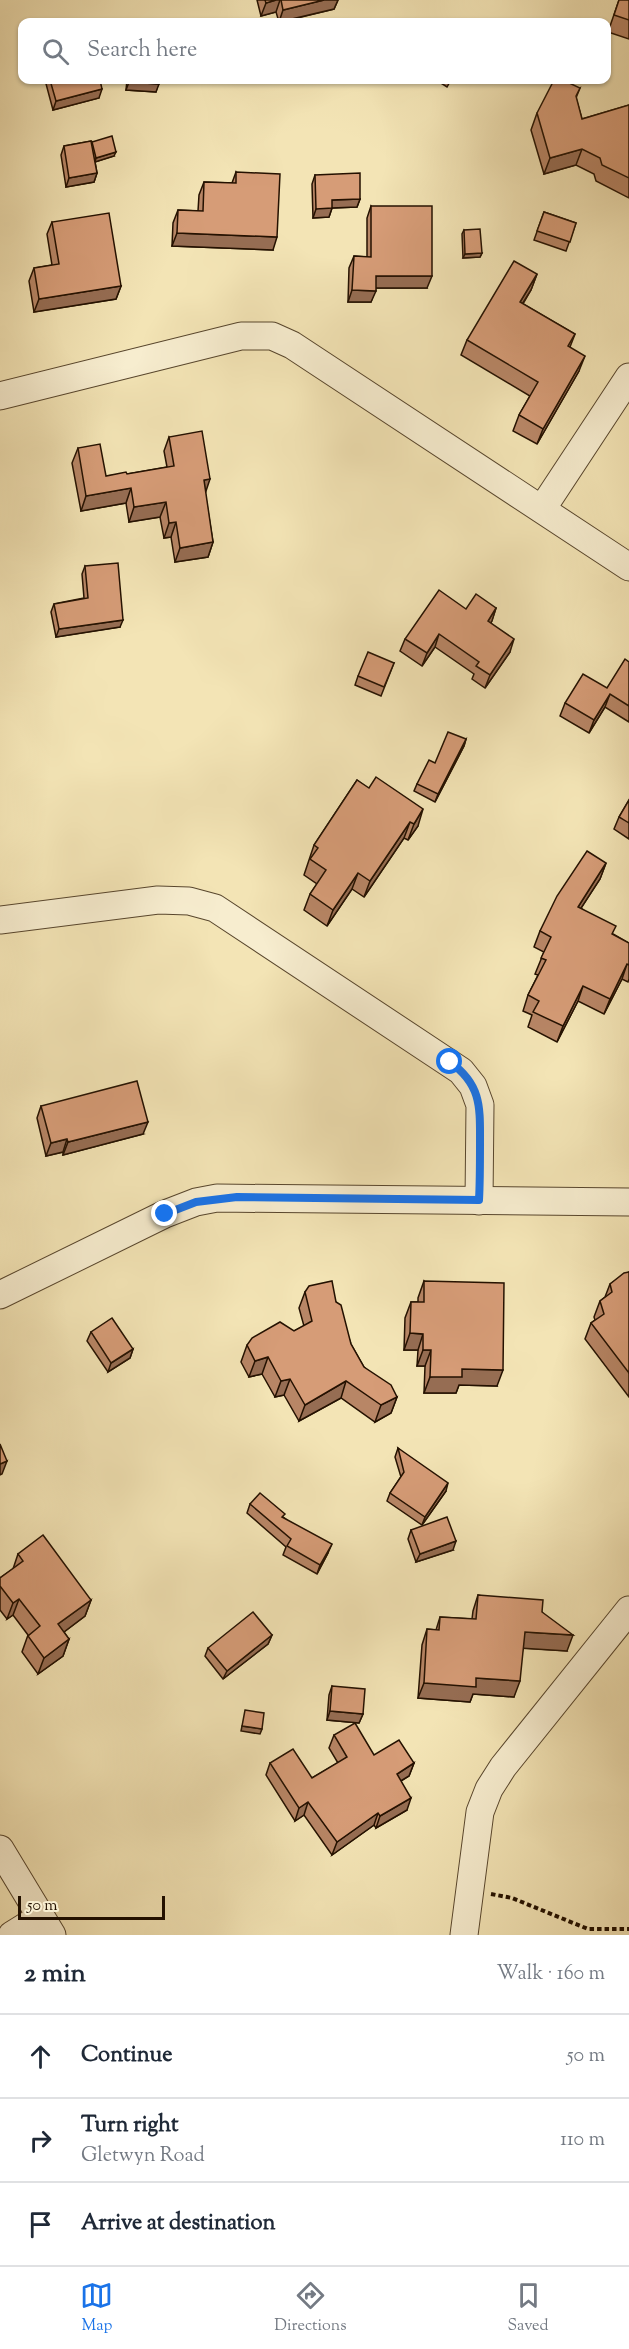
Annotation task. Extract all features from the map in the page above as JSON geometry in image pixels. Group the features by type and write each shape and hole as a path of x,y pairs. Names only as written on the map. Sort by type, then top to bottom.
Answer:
{"street":[{"path":"0,396 241,336 272,336 292,345 629,567"},
{"path":"542,509 629,377"},
{"path":"0,920 158,900 189,901 215,908 461,1071 473,1086 480,1105 479,1200"},
{"path":"0,1295 165,1214 196,1202 217,1198 629,1202"},
{"path":"464,1935 480,1812 489,1789 503,1767 629,1610"},
{"path":"0,1849 46,1926 12,1935"}],"path":[{"path":"470,1889 512,1898 588,1929 629,1929"}],"building":[{"path":"281,0 324,0 283,10"},
{"path":"619,0 629,0 629,20 614,15"},
{"path":"51,84 101,84 102,89 56,101"},
{"path":"552,84 572,84 580,88 576,96 582,119 629,105 629,178 602,165 600,158 582,149 550,158 537,113"},
{"path":"112,136 116,152 96,158 92,142"},
{"path":"91,141 97,173 69,178 64,146"},
{"path":"236,172 280,174 277,237 177,233 178,210 203,211 204,182 236,183"},
{"path":"360,173 360,199 332,200 332,208 316,209 315,175"},
{"path":"371,206 432,206 432,276 376,276 376,291 352,290 354,256 371,257"},
{"path":"544,212 576,223 570,242 537,231"},
{"path":"109,213 121,286 39,299 34,268 59,264 52,222"},
{"path":"480,229 482,253 465,254 464,230"},
{"path":"514,261 537,274 520,302 575,334 568,346 585,356 543,429 519,415 538,382 467,340"},
{"path":"202,431 210,479 204,480 213,542 180,548 176,522 169,523 166,502 134,507 131,488 86,496 78,448 100,444 106,476 126,472 127,474 174,466 169,437"},
{"path":"118,563 123,620 59,629 54,604 88,598 85,566"},
{"path":"439,590 466,609 476,594 496,608 488,621 514,639 490,675 476,666 479,662 439,634 427,653 405,639"},
{"path":"368,652 394,663 384,687 358,676"},
{"path":"625,659 629,662 629,706 610,694 594,720 565,703 583,674 607,688"},
{"path":"448,732 466,739 438,794 417,784 429,760 435,763"},
{"path":"376,777 423,809 414,824 410,822 370,881 358,873 333,910 310,894 326,870 310,859 318,848 314,845 357,780 369,788"},
{"path":"629,800 629,823 619,817"},
{"path":"587,851 606,863 578,907 616,926 612,934 629,943 629,965 627,964 610,999 583,986 563,1026 533,1012 539,1001 528,995 546,960 541,958 551,937 540,931 557,896"},
{"path":"137,1081 148,1122 68,1142 67,1139 51,1143 41,1106"},
{"path":"629,1272 629,1373 591,1323 604,1314 600,1301 612,1292 610,1284 624,1273"},
{"path":"332,1281 336,1302 341,1305 351,1344 364,1367 391,1385 397,1397 381,1405 346,1381 305,1405 290,1379 281,1381 268,1357 255,1361 247,1345 252,1338 280,1322 294,1331 312,1321 305,1292 309,1286"},
{"path":"424,1281 504,1283 503,1370 462,1369 462,1377 430,1377 431,1350 423,1350 423,1334 410,1333 411,1302 424,1302"},
{"path":"112,1318 133,1349 111,1363 91,1332"},
{"path":"0,1444 7,1461 0,1464"},
{"path":"398,1448 448,1483 425,1517 390,1493 404,1472"},
{"path":"260,1493 285,1514 282,1517 332,1544 320,1565 287,1546 291,1539 250,1504"},
{"path":"447,1517 456,1541 420,1554 411,1530"},
{"path":"43,1535 91,1600 58,1624 69,1639 44,1658 28,1636 40,1626 19,1599 13,1603 0,1586 0,1578 23,1561 18,1554"},
{"path":"478,1595 543,1600 542,1612 573,1635 525,1632 520,1681 476,1678 476,1687 424,1683 427,1629 439,1630 440,1617 476,1619"},
{"path":"253,1612 272,1635 227,1671 208,1648"},
{"path":"332,1686 365,1689 363,1714 330,1711"},
{"path":"245,1710 264,1713 262,1729 242,1726"},
{"path":"355,1723 374,1755 399,1740 414,1763 397,1774 411,1798 380,1816 378,1813 337,1842 308,1802 299,1808 270,1763 293,1749 312,1778 347,1757 334,1735"}],"route":[{"path":"165,1214 196,1202 237,1197 479,1200 480,1105 473,1086 450,1062"}]}
